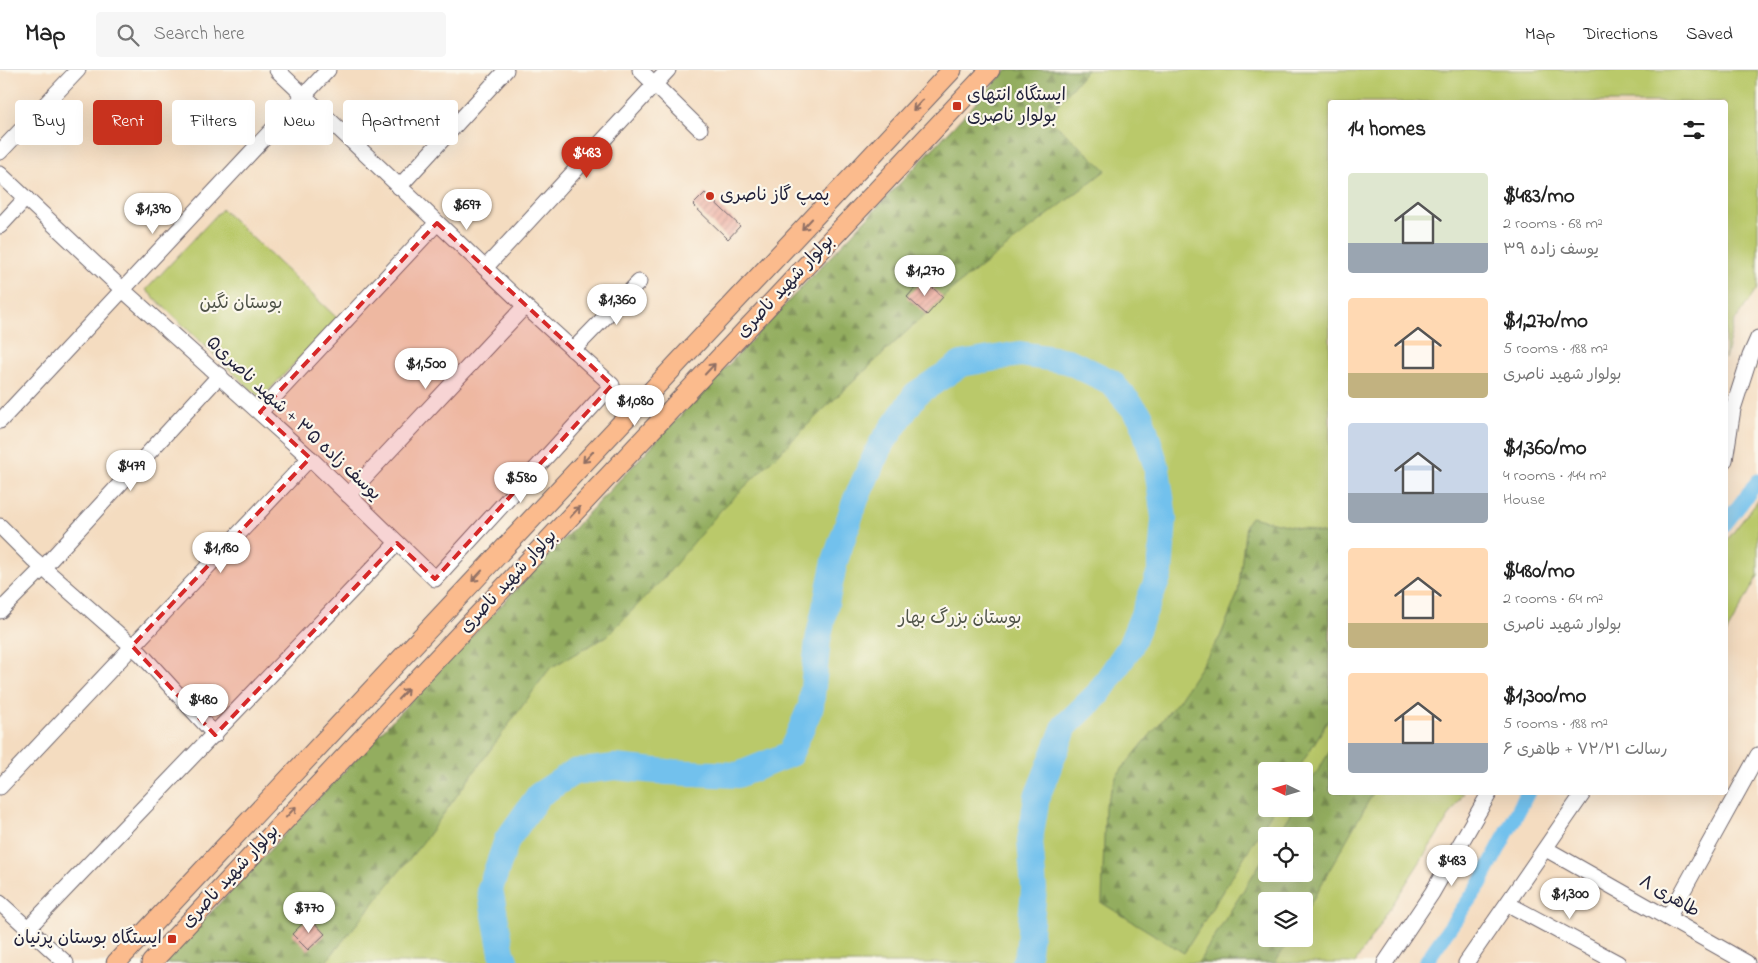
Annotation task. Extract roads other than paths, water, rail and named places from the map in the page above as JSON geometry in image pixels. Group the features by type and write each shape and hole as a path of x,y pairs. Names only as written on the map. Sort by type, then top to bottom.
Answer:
{"main road":[{"name":"بولوار شهید ناصری","path":"116,963 952,70"},
{"name":"بولوار شهید ناصری","path":"150,963 990,70"},
{"path":"613,430 634,449"}],"street":[{"path":"0,152 78,70"},
{"path":"277,70 573,350 639,282"},
{"path":"0,421 328,70"},
{"path":"399,187 506,70"},
{"path":"640,70 700,129"},
{"path":"485,268 668,70"},
{"name":"یوسف زاده ۳۵ + شهید ناصری۵","path":"0,174 123,290 220,375 310,458 435,579 612,385 573,350"},
{"path":"0,226 26,198"},
{"path":"260,412 437,223"},
{"path":"348,495 525,306"},
{"path":"1728,441 1733,409 1750,356 1758,338"},
{"path":"0,611 38,563 220,375"},
{"path":"0,787 310,458"},
{"path":"0,526 38,563 132,646 215,735"},
{"path":"28,928 215,735 397,542"},
{"path":"1668,918 1758,755"},
{"path":"1385,963 1432,892 1488,795"},
{"path":"1466,963 1582,795"},
{"name":"طاهری ۸","path":"1546,849 1747,963"},
{"path":"0,903 60,961"},
{"path":"1508,904 1618,963"}],"waterway":[{"path":"506,963 502,953 490,889 507,840 539,795 574,772 615,767 667,772 738,775 790,754 811,706 818,640 835,561 856,499 880,446 916,394 961,364 1020,354 1068,361 1111,382 1141,417 1157,469 1164,518 1160,573 1130,647 1098,694 1065,726 1037,797 1030,840 1034,889 1028,953 1024,963"},
{"path":"1728,520 1758,481"},
{"path":"1425,963 1480,884 1526,795"}],"place":[{"name":"ایستگاه انتهای بولوار ناصری","path":"957,106"},
{"name":"پمپ گاز ناصری","path":"710,196"},
{"name":"ایستگاه بوستان پرنیان","path":"172,939"}],"park label":[{"name":"بوستان نگین","path":"241,304"},
{"name":"بوستان بزرگ بهار","path":"960,619"}]}
